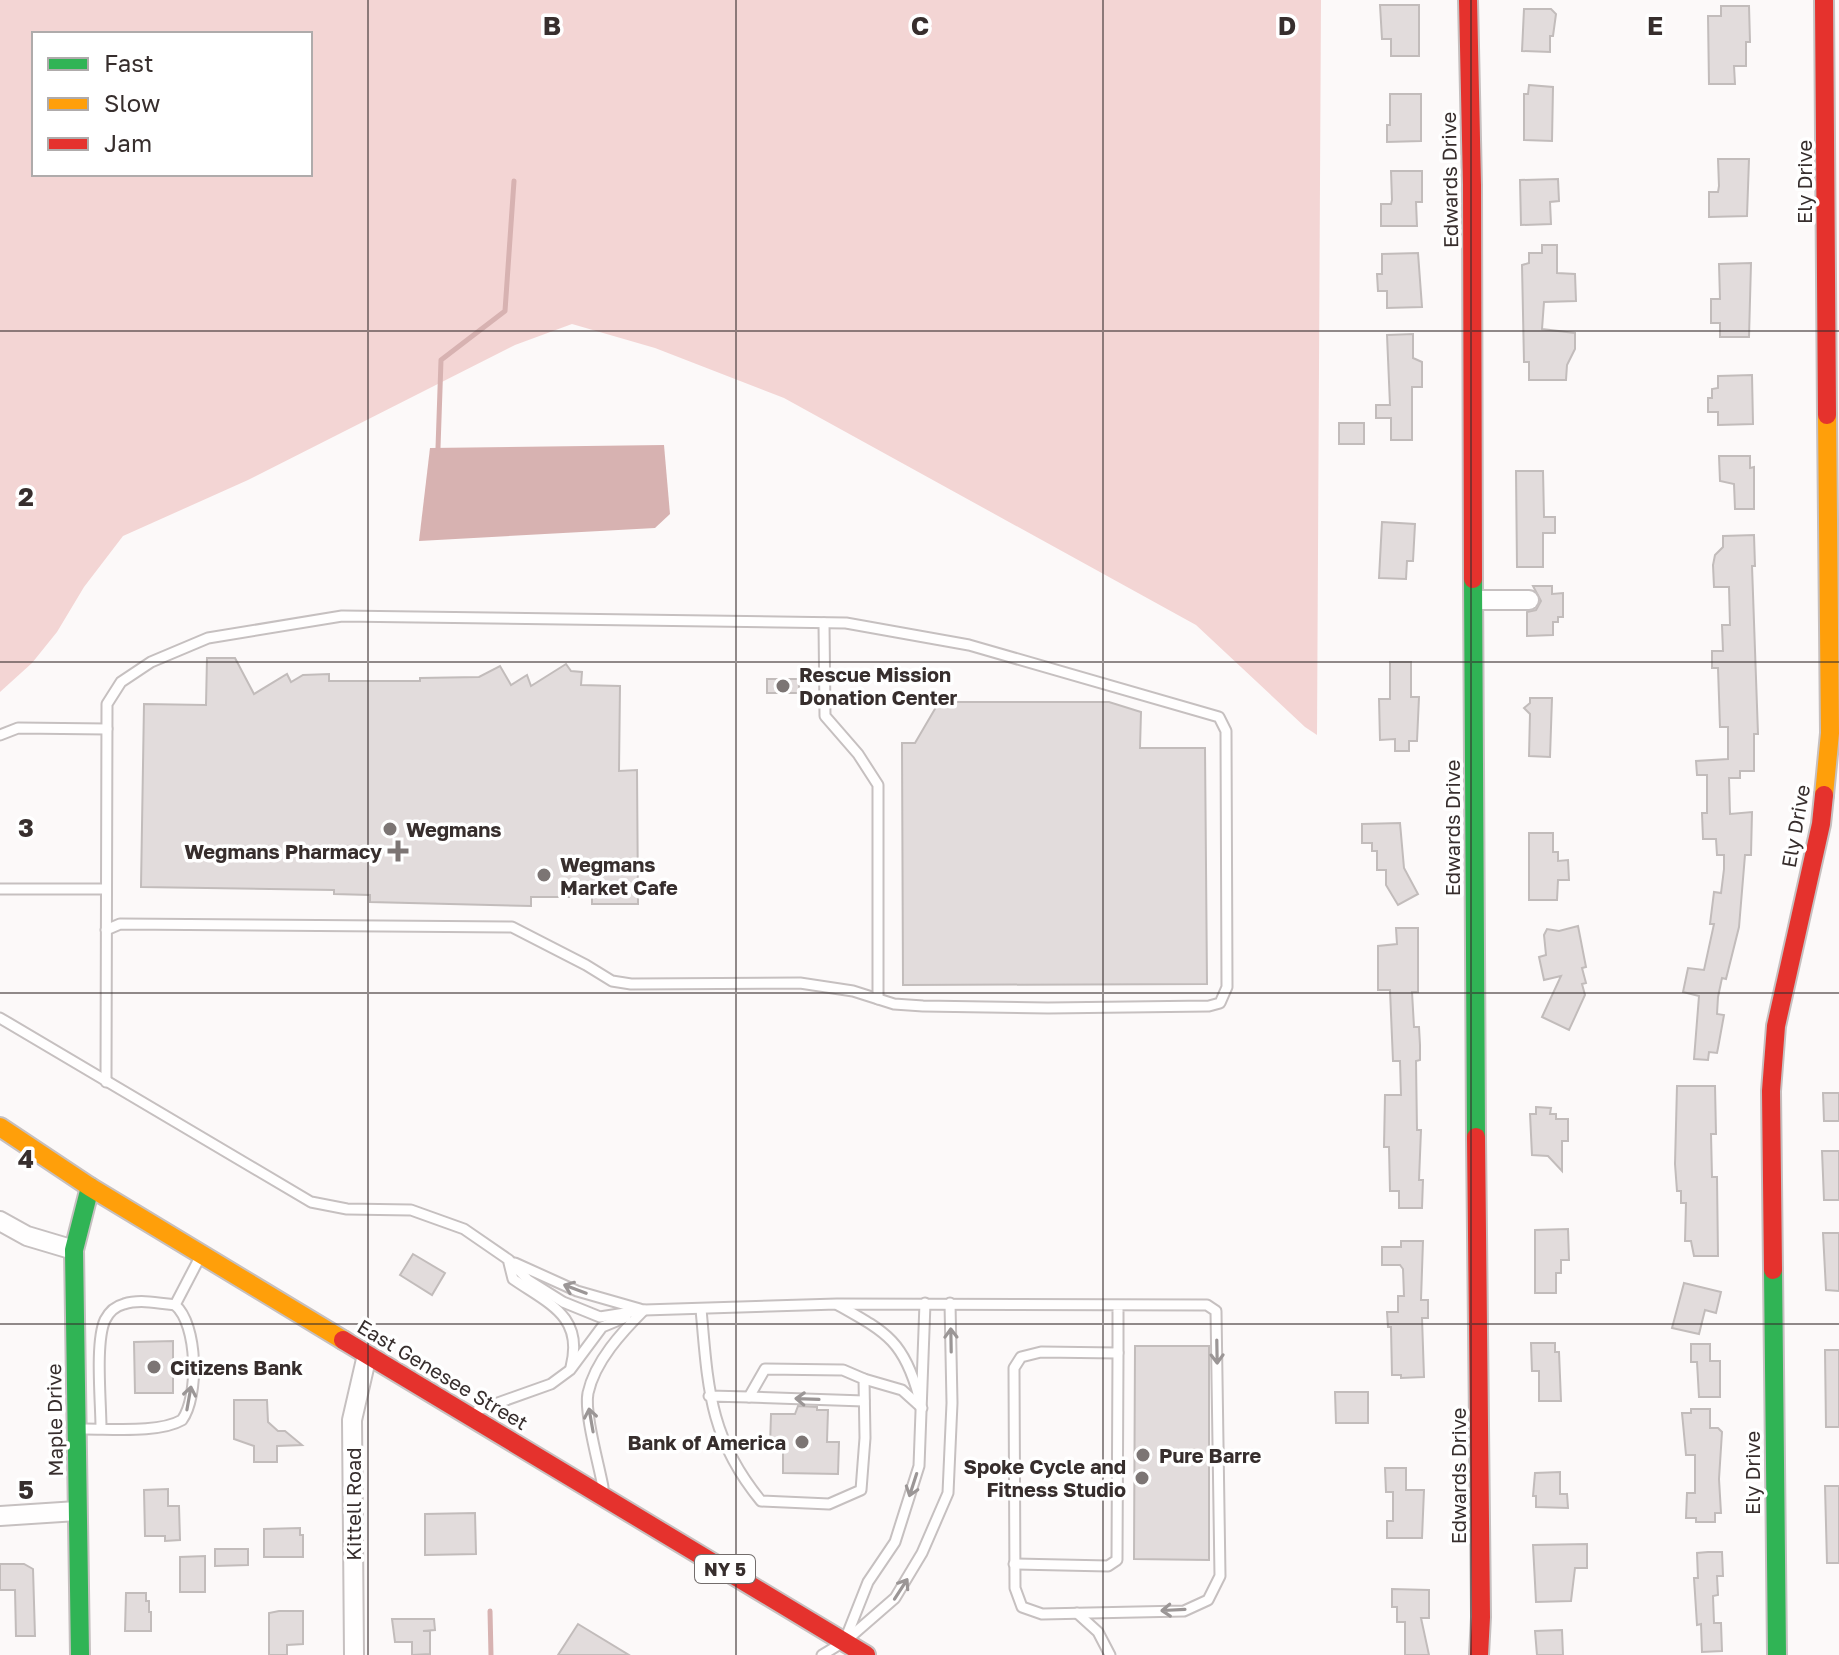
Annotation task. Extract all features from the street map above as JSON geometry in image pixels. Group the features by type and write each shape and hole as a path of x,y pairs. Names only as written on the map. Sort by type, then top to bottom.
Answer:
{"main road":[{"name":"Edwards Drive","path":"1468,0 1472,201 1479,1655"},
{"name":"Ely Drive","path":"1777,1655 1771,1091 1776,1026 1821,824 1830,733 1824,0"},
{"name":"East Genesee Street","path":"0,1127 90,1187 866,1655"},
{"name":"Maple Drive","path":"80,1655 74,1250 90,1187"}],"street":[{"path":"1474,600 1529,600"},
{"path":"0,1221 27,1236 74,1250"},
{"name":"Kittell Road","path":"354,1655 352,1420 367,1355"},
{"path":"0,1516 77,1511"}],"lane":[{"path":"106,930 120,924 512,927 612,981 631,984 800,983 853,991 894,1004 923,1006 1209,1006 1220,1003 1227,987 1226,731 1219,717 969,645 846,623 342,616 208,638 151,662 121,682 107,704 105,889 106,1082"},
{"path":"824,623 825,716 858,754 878,785 878,999"},
{"path":"0,735 18,728 107,729"},
{"path":"0,889 105,889"},
{"path":"0,1018 311,1202 347,1209 411,1210 464,1229 509,1260 577,1291 644,1310"},
{"path":"175,1305 201,1254"},
{"path":"509,1260 528,1280 563,1302 600,1317 644,1310 837,1304 1207,1305 1216,1311 1220,1576 1208,1600 1184,1611 1042,1614 1022,1607 1015,1588 1014,1368 1021,1357 1041,1352 1118,1353"},
{"path":"509,1260 513,1279 563,1313 573,1330 575,1350 570,1370"},
{"path":"844,1642 868,1582 895,1542 919,1466 925,1303"},
{"path":"822,1655 844,1642 895,1598 922,1553 948,1493 952,1403 950,1303"},
{"path":"101,1428 101,1342 108,1314 122,1304 175,1305"},
{"path":"837,1304 863,1319 899,1347 913,1376 922,1408"},
{"path":"76,1429 163,1427 174,1425 186,1416 193,1375 193,1348 186,1321 175,1305"},
{"path":"1014,1564 1108,1566 1117,1560 1118,1305"},
{"path":"701,1309 709,1396 716,1425 739,1475 761,1501 829,1504 861,1490 864,1379"},
{"path":"467,1413 551,1384 570,1370 602,1327 644,1310"},
{"path":"605,1497 588,1394 615,1342 644,1310"},
{"path":"749,1397 765,1369 843,1370 902,1390 922,1408"},
{"path":"709,1396 864,1401"},
{"path":"1077,1613 1098,1632 1110,1655"}],"shaded area":[{"path":"0,0 1321,0 1317,735 1196,625 784,398 655,348 572,324 515,345 248,480 123,536 32,663 0,692"},
{"path":"664,445 670,514 655,528 419,541 430,448"}],"building":[{"path":"1380,5 1419,5 1419,56 1391,56 1391,39 1382,39"},
{"path":"1721,6 1749,6 1750,42 1746,42 1746,66 1734,66 1735,84 1709,84 1708,16 1721,16"},
{"path":"1524,9 1551,9 1556,14 1553,36 1550,36 1550,52 1522,51"},
{"path":"1529,85 1553,87 1552,141 1524,140 1524,94 1528,94"},
{"path":"1390,94 1421,94 1421,141 1387,142"},
{"path":"1718,159 1749,159 1747,216 1709,217 1709,192 1718,192 1719,186"},
{"path":"1391,171 1422,171 1422,202 1416,202 1417,226 1381,226 1381,204 1391,204 1392,200"},
{"path":"1558,179 1559,201 1550,202 1551,224 1521,225 1520,180"},
{"path":"1542,245 1557,245 1557,273 1575,274 1576,301 1544,302 1542,329 1575,333 1575,349 1567,365 1566,380 1529,380 1529,362 1524,362 1522,265 1529,263 1529,253 1542,253"},
{"path":"1418,253 1422,307 1387,308 1387,291 1378,291 1377,274 1382,274 1382,254"},
{"path":"1751,263 1749,337 1720,337 1720,323 1711,323 1711,299 1720,299 1719,264"},
{"path":"1413,334 1413,358 1422,362 1422,387 1412,387 1412,440 1391,440 1391,418 1376,418 1376,405 1390,405 1387,335"},
{"path":"1752,375 1753,424 1718,425 1718,412 1708,412 1708,398 1712,398 1712,389 1718,388 1718,376"},
{"path":"1339,423 1364,423 1364,444 1339,444"},
{"path":"1719,456 1750,456 1750,468 1754,467 1754,509 1735,509 1734,484 1720,481"},
{"path":"1516,471 1543,471 1544,517 1555,517 1555,533 1543,533 1543,567 1517,567"},
{"path":"1382,522 1415,524 1413,561 1407,561 1406,579 1379,578"},
{"path":"1754,535 1755,566 1752,566 1758,734 1754,734 1754,771 1740,771 1740,778 1729,778 1730,814 1752,812 1751,855 1745,855 1739,927 1726,979 1722,978 1718,997 1717,1014 1724,1015 1717,1053 1709,1052 1708,1060 1694,1059 1699,996 1683,992 1688,968 1704,970 1714,924 1710,924 1714,892 1721,893 1724,869 1724,855 1717,855 1716,839 1703,839 1702,813 1707,813 1707,775 1697,775 1696,761 1728,759 1728,727 1720,727 1718,668 1712,668 1712,651 1723,651 1722,625 1730,625 1729,587 1714,587 1713,565 1715,555 1723,547 1723,536"},
{"path":"1533,586 1552,586 1552,594 1563,593 1563,617 1553,622 1553,635 1527,636 1527,612 1536,610 1541,601"},
{"name":"Wegmans","path":"207,658 235,658 254,694 287,674 291,682 303,675 329,674 329,681 420,681 420,678 479,677 500,666 511,685 527,675 531,686 566,664 571,671 582,672 581,685 620,686 619,771 637,770 638,904 592,904 592,897 531,897 531,906 370,902 370,895 334,894 334,890 141,887 144,704 206,705"},
{"path":"1390,662 1411,662 1411,697 1419,697 1417,741 1409,741 1409,751 1395,751 1395,739 1380,740 1379,699 1390,699"},
{"name":"Rescue Mission Donation Center","path":"767,679 799,679 799,693 767,693"},
{"path":"1530,698 1552,698 1550,757 1529,756 1530,714 1524,708 1530,703"},
{"path":"939,702 1109,702 1141,712 1140,748 1205,748 1207,984 903,985 902,743 915,743"},
{"path":"1400,823 1404,868 1418,894 1398,905 1386,885 1386,870 1377,870 1377,851 1372,851 1372,843 1362,843 1362,824"},
{"path":"1529,833 1553,833 1553,852 1558,852 1558,861 1568,860 1569,880 1558,880 1557,900 1529,900"},
{"path":"1578,926 1586,967 1582,968 1585,995 1569,1030 1542,1017 1561,976 1544,980 1539,957 1546,955 1544,935 1547,929 1559,931"},
{"path":"1396,928 1418,928 1418,992 1412,992 1414,1027 1419,1027 1420,1045 1420,1060 1416,1061 1422,1208 1399,1208 1399,1191 1390,1191 1389,1147 1384,1147 1385,1095 1401,1095 1400,1061 1393,1061 1390,990 1378,990 1378,946 1397,944"},
{"path":"1677,1086 1715,1086 1716,1134 1711,1134 1712,1177 1717,1177 1718,1256 1694,1256 1691,1241 1685,1241 1686,1203 1681,1203 1681,1191 1677,1191 1675,1164"},
{"path":"1823,1093 1839,1093 1839,1121 1824,1121"},
{"path":"1536,1107 1551,1108 1550,1114 1556,1114 1556,1119 1568,1119 1568,1141 1562,1141 1562,1171 1548,1156 1532,1155 1530,1114 1536,1114"},
{"path":"1822,1151 1839,1151 1839,1200 1824,1200"},
{"path":"1568,1229 1569,1260 1561,1260 1561,1273 1556,1273 1556,1293 1535,1293 1535,1230"},
{"path":"1823,1233 1839,1233 1839,1291 1826,1290"},
{"path":"1401,1241 1423,1241 1421,1300 1428,1300 1428,1318 1422,1318 1424,1377 1401,1378 1401,1375 1392,1375 1391,1327 1388,1327 1387,1312 1398,1312 1398,1296 1404,1296 1403,1269 1400,1265 1382,1265 1382,1247 1401,1247"},
{"path":"413,1254 445,1273 432,1295 400,1275"},
{"path":"1684,1283 1721,1292 1716,1313 1705,1310 1699,1334 1672,1328"},
{"name":"Citizens Bank","path":"173,1341 173,1393 135,1393 134,1342"},
{"path":"1531,1343 1555,1343 1555,1352 1559,1352 1561,1401 1539,1401 1539,1371 1532,1371"},
{"path":"1691,1344 1710,1344 1710,1361 1720,1361 1720,1397 1699,1397 1697,1362 1691,1362"},
{"path":"1135,1346 1209,1346 1209,1560 1134,1559"},
{"path":"1825,1350 1839,1350 1839,1427 1826,1427"},
{"path":"1335,1392 1368,1392 1368,1423 1336,1423"},
{"path":"234,1400 267,1400 268,1422 302,1445 277,1446 277,1462 254,1462 254,1446 234,1439"},
{"name":"Bank of America","path":"798,1406 828,1410 827,1442 839,1442 838,1474 783,1473 783,1446 770,1446 771,1414 795,1414"},
{"path":"1691,1409 1710,1409 1710,1428 1718,1428 1722,1432 1719,1479 1721,1513 1715,1513 1715,1522 1696,1522 1696,1518 1686,1518 1687,1493 1695,1493 1695,1455 1686,1455 1682,1413 1691,1413"},
{"path":"1385,1468 1406,1468 1406,1490 1424,1490 1422,1538 1387,1538 1387,1521 1393,1521 1393,1492 1386,1492"},
{"path":"1560,1472 1560,1494 1567,1494 1568,1508 1536,1507 1536,1496 1533,1496 1535,1473"},
{"path":"1825,1486 1839,1486 1839,1563 1827,1563"},
{"path":"168,1489 168,1506 179,1506 180,1540 165,1541 165,1536 145,1536 144,1490"},
{"path":"475,1513 476,1554 425,1555 425,1514"},
{"path":"300,1528 303,1557 264,1557 264,1529"},
{"path":"1587,1544 1587,1568 1575,1568 1571,1601 1536,1602 1533,1545"},
{"path":"215,1549 248,1549 248,1565 215,1566"},
{"path":"1722,1552 1723,1576 1717,1576 1718,1595 1713,1596 1714,1623 1721,1623 1722,1651 1702,1652 1694,1578 1698,1578 1697,1553"},
{"path":"205,1556 205,1592 180,1592 180,1557"},
{"path":"0,1564 24,1564 33,1569 35,1636 16,1636 15,1590 0,1590"},
{"path":"1392,1589 1429,1590 1429,1618 1421,1618 1429,1655 1405,1655 1405,1622 1397,1622 1397,1607 1392,1607"},
{"path":"126,1593 146,1593 151,1612 151,1631 125,1631"},
{"path":"303,1611 303,1644 287,1645 287,1655 269,1655 269,1613"},
{"path":"392,1619 434,1619 435,1630 423,1631 430,1631 430,1654 412,1655 412,1642 395,1642"},
{"path":"578,1624 629,1655 558,1655"},
{"path":"1562,1630 1563,1655 1537,1655 1535,1631"}],"waterway":[{"path":"438,448 441,360 505,311 514,181"},
{"path":"490,1611 491,1655"}],"traffic: fast":[{"path":"1473,579 1476,1137"},
{"path":"80,1655 74,1250 90,1187"},
{"path":"1773,1270 1777,1655"}],"traffic: slow":[{"path":"1824,795 1830,733 1827,415"},
{"path":"0,1127 90,1187 343,1340"}],"traffic: jam":[{"path":"1468,0 1472,185 1473,579"},
{"path":"1824,0 1827,415"},
{"path":"1773,1270 1771,1091 1776,1026 1821,824 1824,795"},
{"path":"1476,1137 1479,1655"},
{"path":"343,1340 866,1655"}],"place":[{"name":"Rescue Mission Donation Center","path":"783,686"},
{"name":"Wegmans","path":"390,829"},
{"name":"Wegmans Pharmacy","path":"398,851"},
{"name":"Wegmans Market Cafe","path":"544,875"},
{"name":"Citizens Bank","path":"154,1367"},
{"name":"Bank of America","path":"802,1442"},
{"name":"Pure Barre","path":"1143,1455"},
{"name":"Spoke Cycle and Fitness Studio","path":"1142,1478"}]}
